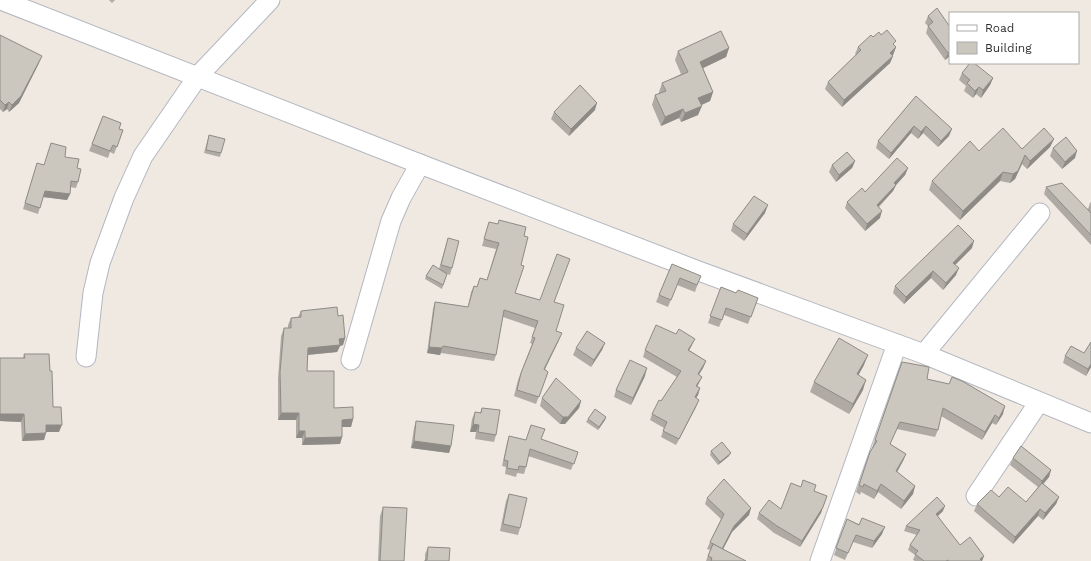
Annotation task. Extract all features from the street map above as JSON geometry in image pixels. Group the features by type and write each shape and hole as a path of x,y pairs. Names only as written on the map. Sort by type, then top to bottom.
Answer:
{"street":[{"path":"0,0 198,76 420,164 924,354 1091,423"},
{"path":"86,357 93,294 100,263 124,198 143,156 198,76 270,0"},
{"path":"351,360 388,228 401,198 420,164"},
{"path":"924,354 1040,213"},
{"path":"820,561 897,344"},
{"path":"976,496 1039,402"}],"building":[{"path":"937,8 949,26 948,53 928,26 933,22 928,16"},
{"path":"887,30 896,41 893,44 896,47 890,53 893,56 844,100 828,82 861,50 858,47 871,35 873,37 879,32 881,35"},
{"path":"721,31 729,48 700,62 713,92 698,98 702,106 685,113 683,109 665,117 655,95 666,91 662,83 688,72 678,51"},
{"path":"0,35 42,56 21,96 12,105 9,102 5,105 0,100"},
{"path":"969,64 975,64 993,78 983,90 979,87 975,91 967,83 970,80 962,73"},
{"path":"580,85 597,103 571,129 554,112"},
{"path":"916,96 952,129 941,141 926,126 921,132 914,126 891,153 878,141"},
{"path":"103,116 121,123 119,129 123,130 117,147 113,145 110,151 92,144"},
{"path":"1003,128 1022,149 1044,128 1054,139 1030,161 1025,155 1018,171 1013,174 1003,172 963,211 932,181 970,141 979,151"},
{"path":"209,135 225,139 221,153 206,150"},
{"path":"1066,137 1077,151 1065,162 1053,148"},
{"path":"51,143 66,147 65,157 79,159 77,168 81,169 78,182 71,181 70,194 45,191 40,208 25,203 37,163 44,165"},
{"path":"847,152 855,161 839,175 832,165"},
{"path":"897,158 908,168 894,183 896,185 877,205 882,211 867,224 847,202 862,188 865,192"},
{"path":"1062,183 1091,213 1091,235 1046,187"},
{"path":"754,196 768,205 747,234 733,224"},
{"path":"499,220 526,227 524,236 528,237 521,265 524,266 515,293 540,300 557,254 570,259 554,302 564,305 556,331 562,333 544,369 548,372 539,397 517,390 521,373 535,338 532,337 538,321 504,310 496,355 443,346 442,348 429,347 435,302 468,307 474,286 477,287 480,278 487,280 499,243 484,239 489,222 498,224"},
{"path":"958,225 974,241 953,263 959,268 946,283 933,271 906,297 895,286"},
{"path":"448,238 459,241 452,268 441,265"},
{"path":"672,264 701,276 697,285 680,278 671,300 659,295"},
{"path":"433,265 447,274 443,285 426,276"},
{"path":"721,287 736,293 738,290 758,298 751,317 726,308 722,320 710,316"},
{"path":"337,307 338,316 343,315 345,338 339,339 340,345 308,348 307,371 334,371 334,408 353,407 353,419 342,420 342,437 305,438 305,431 299,431 299,413 281,413 280,372 284,328 291,328 291,318 301,317 301,311"},
{"path":"656,325 676,334 679,329 695,339 688,350 706,361 698,374 702,377 696,386 700,388 695,397 699,400 679,439 663,431 667,422 652,414 659,400 661,401 681,371 645,350"},
{"path":"587,331 605,343 594,360 576,348"},
{"path":"839,338 868,355 857,374 866,380 853,404 814,382"},
{"path":"1091,342 1091,364 1088,369 1065,356 1071,346 1084,353"},
{"path":"24,354 49,354 50,371 52,371 53,407 61,407 62,425 46,425 46,433 25,434 24,414 0,414 0,358 25,358"},
{"path":"630,360 647,368 633,398 616,390"},
{"path":"902,362 929,367 927,379 949,384 952,377 962,381 1005,406 999,418 995,415 985,432 943,408 938,430 900,422 890,444 906,454 896,471 915,486 904,501 881,484 877,491 864,484 863,487 859,485 870,452 877,441 875,440"},
{"path":"556,378 581,401 568,417 563,417 542,398"},
{"path":"482,408 500,410 496,435 478,432 479,425 473,424 475,412 481,413"},
{"path":"595,409 606,417 599,427 588,419"},
{"path":"416,421 454,425 451,446 414,441"},
{"path":"531,425 545,429 541,439 578,452 574,464 530,449 526,467 519,466 518,470 507,468 508,461 504,460 509,436 526,440"},
{"path":"722,442 731,453 720,462 711,451"},
{"path":"1021,446 1051,470 1042,481 1013,458"},
{"path":"724,479 751,508 734,526 722,549 710,542 724,514 707,498"},
{"path":"803,480 816,485 814,491 827,496 823,507 802,541 759,513 769,500 781,509 791,483 801,487"},
{"path":"1042,483 1059,497 1045,513 1040,509 1015,537 977,504 991,490 999,497 1008,487 1026,502"},
{"path":"509,494 527,498 520,528 503,524"},
{"path":"937,497 945,506 936,514 960,545 970,537 984,556 980,559 982,561 924,561 915,554 918,551 910,545 920,530 906,526"},
{"path":"383,507 407,508 404,561 380,561"},
{"path":"862,518 885,527 874,541 856,535 848,553 836,548 847,519 859,525"},
{"path":"713,544 746,561 711,561 712,558 708,556"},
{"path":"428,547 450,548 449,561 425,561 427,560"}]}
